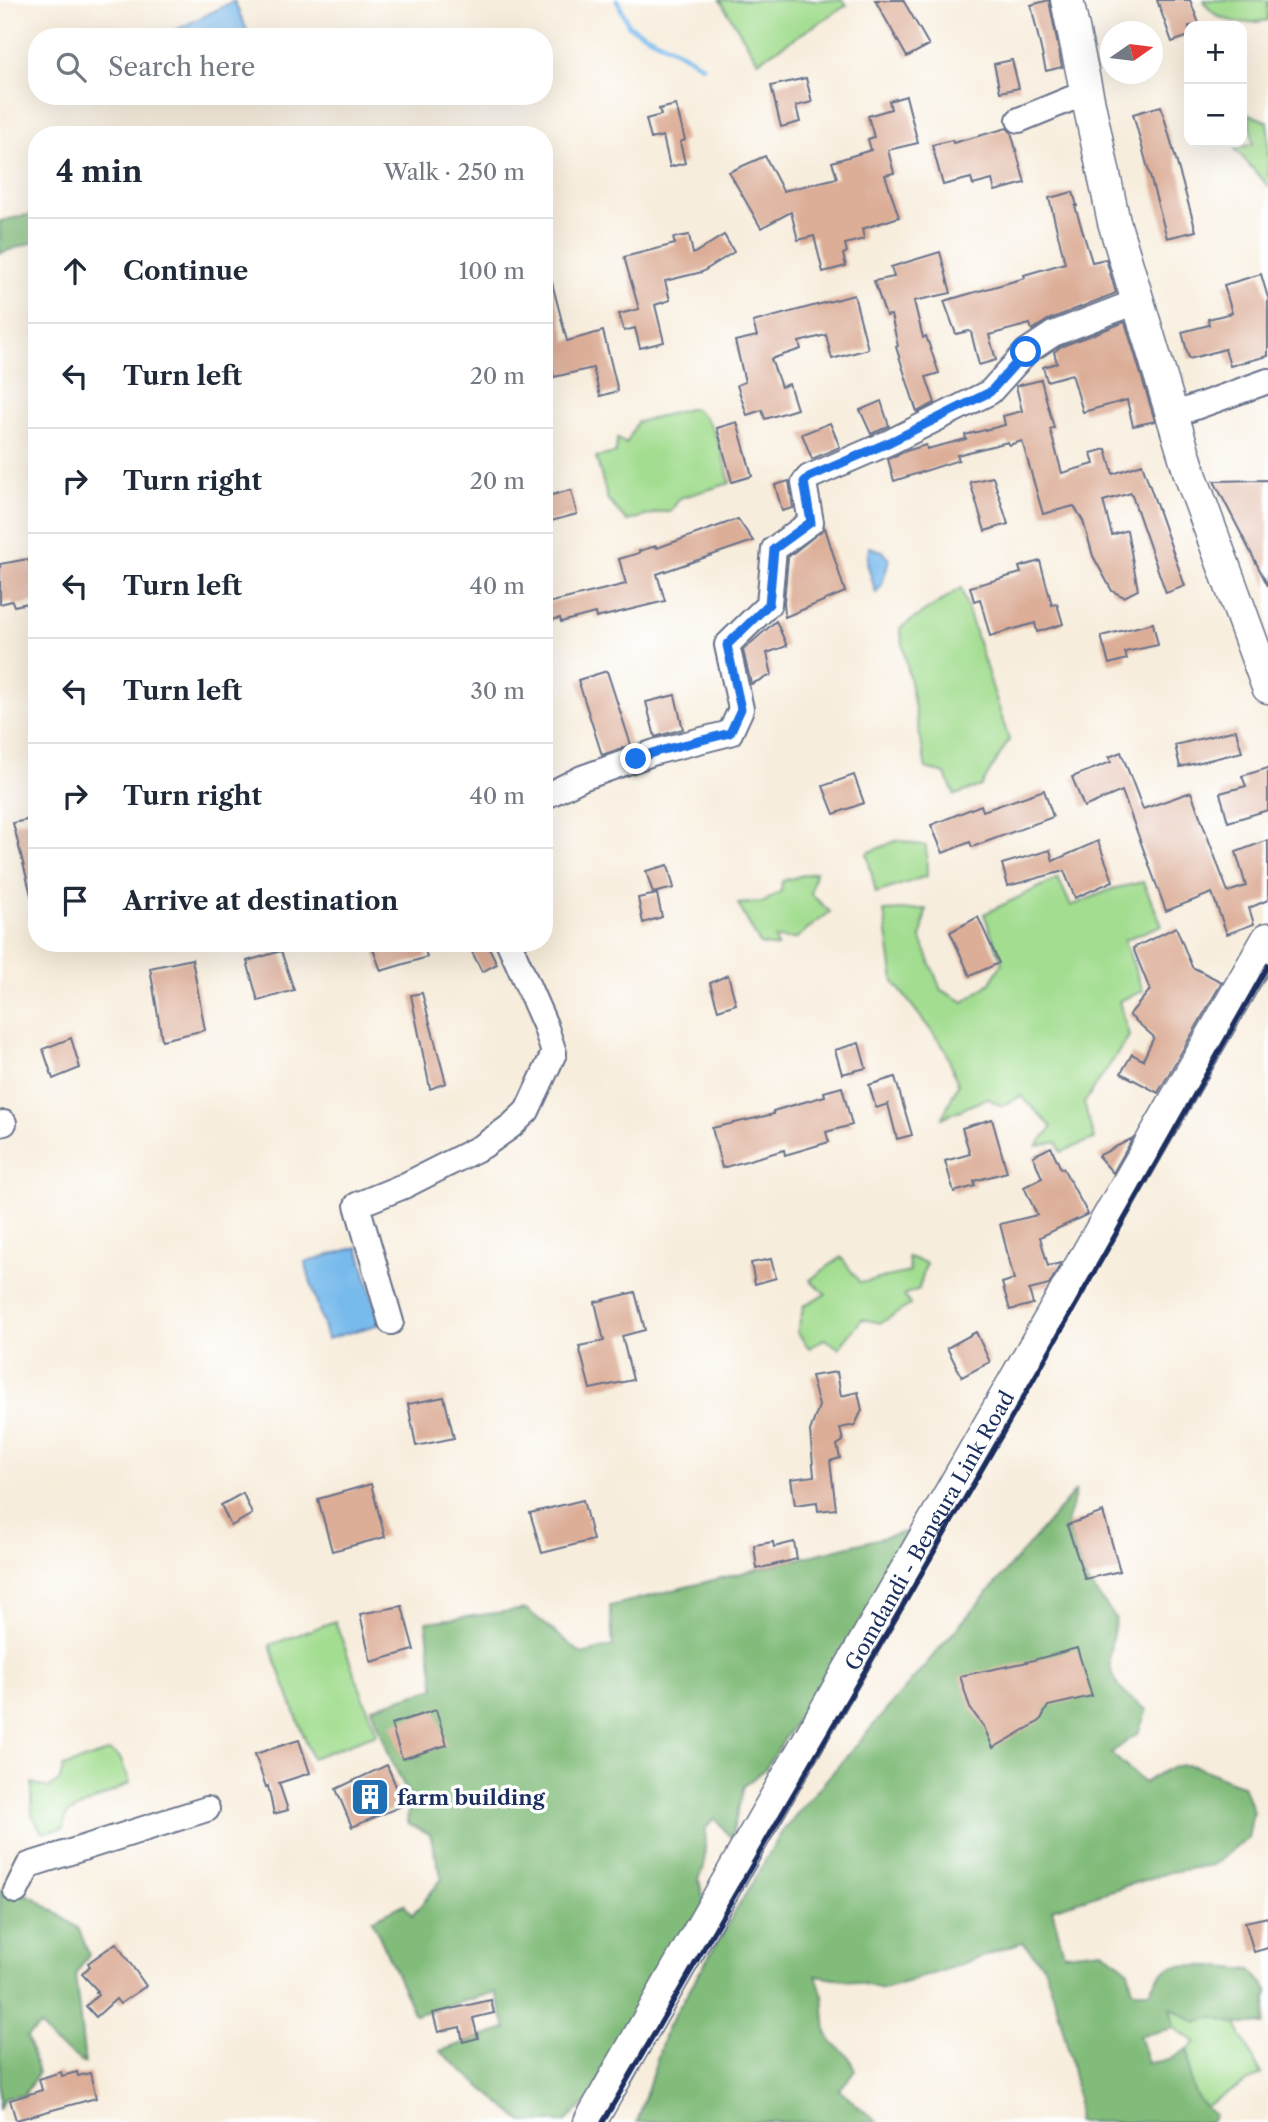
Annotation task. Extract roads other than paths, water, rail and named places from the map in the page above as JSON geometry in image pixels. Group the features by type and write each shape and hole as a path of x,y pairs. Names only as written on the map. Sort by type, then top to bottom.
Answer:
{"main road":[{"path":"1067,0 1114,222 1190,474 1268,687"},
{"name":"Gomdandi - Bengura Link Road","path":"590,2122 1268,939"}],"street":[{"path":"1019,120 1086,93"},
{"path":"553,792 582,778 655,752 730,733 741,709 727,645 769,604 774,549 811,522 804,490 804,482 809,477 890,442 990,392 1026,352 1053,334 1138,301"},
{"path":"1172,415 1268,381"},
{"path":"391,1322 357,1205 404,1186 483,1146 511,1126 527,1111 554,1053 545,1025 513,952"},
{"path":"16,1891 29,1865 207,1809"}],"water":[{"path":"234,1 246,28 180,28"},
{"path":"869,547 883,551 889,560 882,585 876,593 867,563"},
{"path":"358,1247 380,1324 327,1339 305,1262"}],"waterway":[{"path":"617,0 629,26 702,66"}],"railway":[{"path":"603,2122 1015,1412 1268,965"}],"place":[{"name":"farm building","path":"370,1797"}]}
